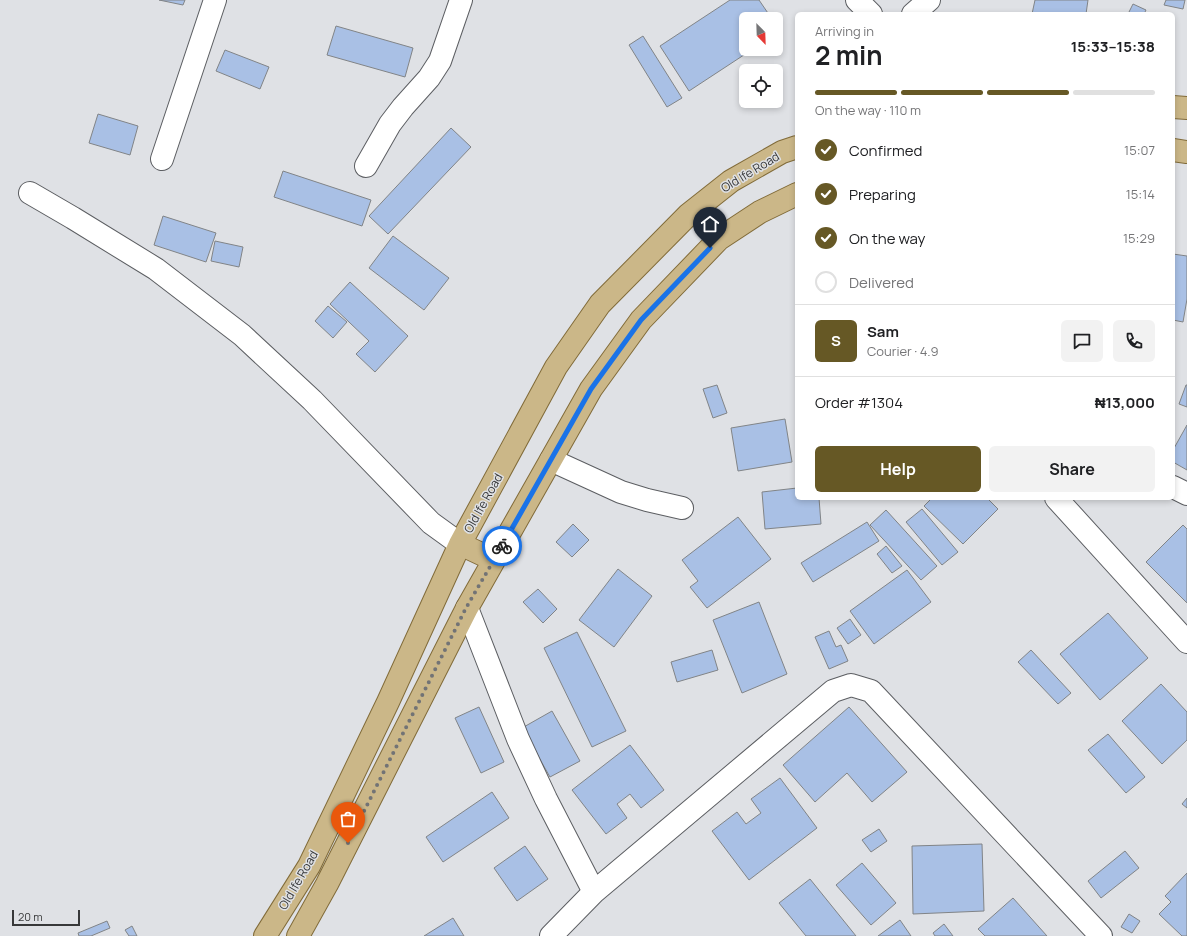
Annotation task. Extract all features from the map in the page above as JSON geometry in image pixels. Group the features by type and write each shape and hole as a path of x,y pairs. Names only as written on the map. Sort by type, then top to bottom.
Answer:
{"main road":[{"path":"1175,107 1187,108"},
{"name":"Old Ife Road","path":"265,936 309,866 388,702 460,544 556,367 600,304 688,215 731,181 782,152 795,148"},
{"path":"1175,150 1187,152"},
{"path":"298,936 327,884 466,608 591,389 641,320 719,239 760,212 795,195"},
{"path":"460,544 494,560"}],"street":[{"path":"162,159 215,0"},
{"path":"366,166 390,124 429,78 440,61 461,0"},
{"path":"857,0 869,12"},
{"path":"915,12 929,0"},
{"path":"30,193 156,269 242,335 312,400 431,523 460,544"},
{"path":"550,460 622,492 647,500 682,508"},
{"path":"1175,488 1187,494"},
{"path":"1058,500 1187,642"},
{"path":"466,608 518,739 546,799 594,892"},
{"path":"552,936 594,892 832,691 851,685 871,691 1101,936"}],"building":[{"path":"159,0 185,0 183,5"},
{"path":"730,0 759,0 767,12 739,12 739,56 742,56 689,91 660,46"},
{"path":"1035,0 1088,0 1086,12 1032,12"},
{"path":"1166,0 1185,0 1183,9 1164,5"},
{"path":"1133,4 1146,10 1145,12 1129,12"},
{"path":"336,26 413,48 405,77 327,55"},
{"path":"643,36 682,98 667,107 629,45"},
{"path":"225,50 269,67 260,89 216,71"},
{"path":"98,114 138,126 130,155 89,143"},
{"path":"451,128 471,147 388,234 369,216"},
{"path":"283,171 371,200 362,226 274,197"},
{"path":"163,216 216,233 206,262 154,245"},
{"path":"393,236 449,278 424,310 369,268"},
{"path":"215,241 243,247 239,267 211,261"},
{"path":"1175,254 1187,256 1187,299 1183,322 1175,320"},
{"path":"350,282 408,336 375,372 356,354 369,341 330,304"},
{"path":"328,306 347,322 333,338 315,321"},
{"path":"717,385 727,413 713,418 703,389"},
{"path":"1187,385 1187,407 1179,404"},
{"path":"785,419 792,462 738,471 731,428"},
{"path":"1187,425 1187,470 1175,463 1175,446"},
{"path":"795,488 795,500 819,500 821,524 765,529 762,492"},
{"path":"930,500 989,500 998,509 963,544 924,506"},
{"path":"922,509 958,552 942,565 906,522"},
{"path":"886,510 937,566 921,580 870,525"},
{"path":"738,517 771,559 707,608 690,587 698,581 682,560"},
{"path":"867,522 879,541 813,582 801,563"},
{"path":"573,524 589,540 572,557 556,542"},
{"path":"1183,525 1187,529 1187,603 1146,562"},
{"path":"886,546 902,566 892,573 877,554"},
{"path":"618,569 652,596 614,647 579,620"},
{"path":"907,570 931,602 874,644 850,611"},
{"path":"538,589 557,609 543,623 523,602"},
{"path":"759,602 787,674 742,693 713,620"},
{"path":"1108,613 1148,658 1100,700 1060,654"},
{"path":"850,619 861,635 848,644 837,628"},
{"path":"829,631 836,647 841,645 848,661 829,669 815,637"},
{"path":"577,632 626,731 592,747 544,648"},
{"path":"712,650 718,670 677,682 671,662"},
{"path":"1031,650 1071,693 1058,704 1018,662"},
{"path":"1161,684 1187,712 1187,740 1162,764 1122,721"},
{"path":"479,707 504,762 481,773 455,718"},
{"path":"849,707 907,772 872,802 847,773 815,802 783,765"},
{"path":"552,711 580,761 550,777 522,728"},
{"path":"1108,734 1145,777 1126,793 1088,750"},
{"path":"630,745 664,790 641,808 630,794 617,804 627,818 606,834 572,790"},
{"path":"780,778 817,828 749,880 712,831 737,812 746,824 761,813 751,799"},
{"path":"492,792 509,818 443,862 426,837"},
{"path":"1187,798 1187,808 1182,804"},
{"path":"879,829 887,841 871,852 862,840"},
{"path":"982,844 984,911 913,914 912,846"},
{"path":"525,846 548,879 517,901 494,868"},
{"path":"1125,851 1139,868 1101,898 1088,881"},
{"path":"862,863 896,903 871,925 836,885"},
{"path":"1187,873 1187,936 1182,936 1159,914 1171,902 1165,896"},
{"path":"810,879 856,936 806,936 779,903"},
{"path":"1013,898 1047,936 985,936 978,929"},
{"path":"1129,914 1140,921 1132,933 1121,927"},
{"path":"453,918 464,936 424,936"},
{"path":"900,920 911,936 878,936"},
{"path":"107,921 110,928 91,936 79,936 78,933"},
{"path":"944,924 953,936 935,936 933,933"},
{"path":"132,926 137,936 129,936 125,930"}],"way so far":[{"path":"348,843 466,608 502,546"}],"route":[{"path":"502,546 591,389 641,320 710,248"}]}
